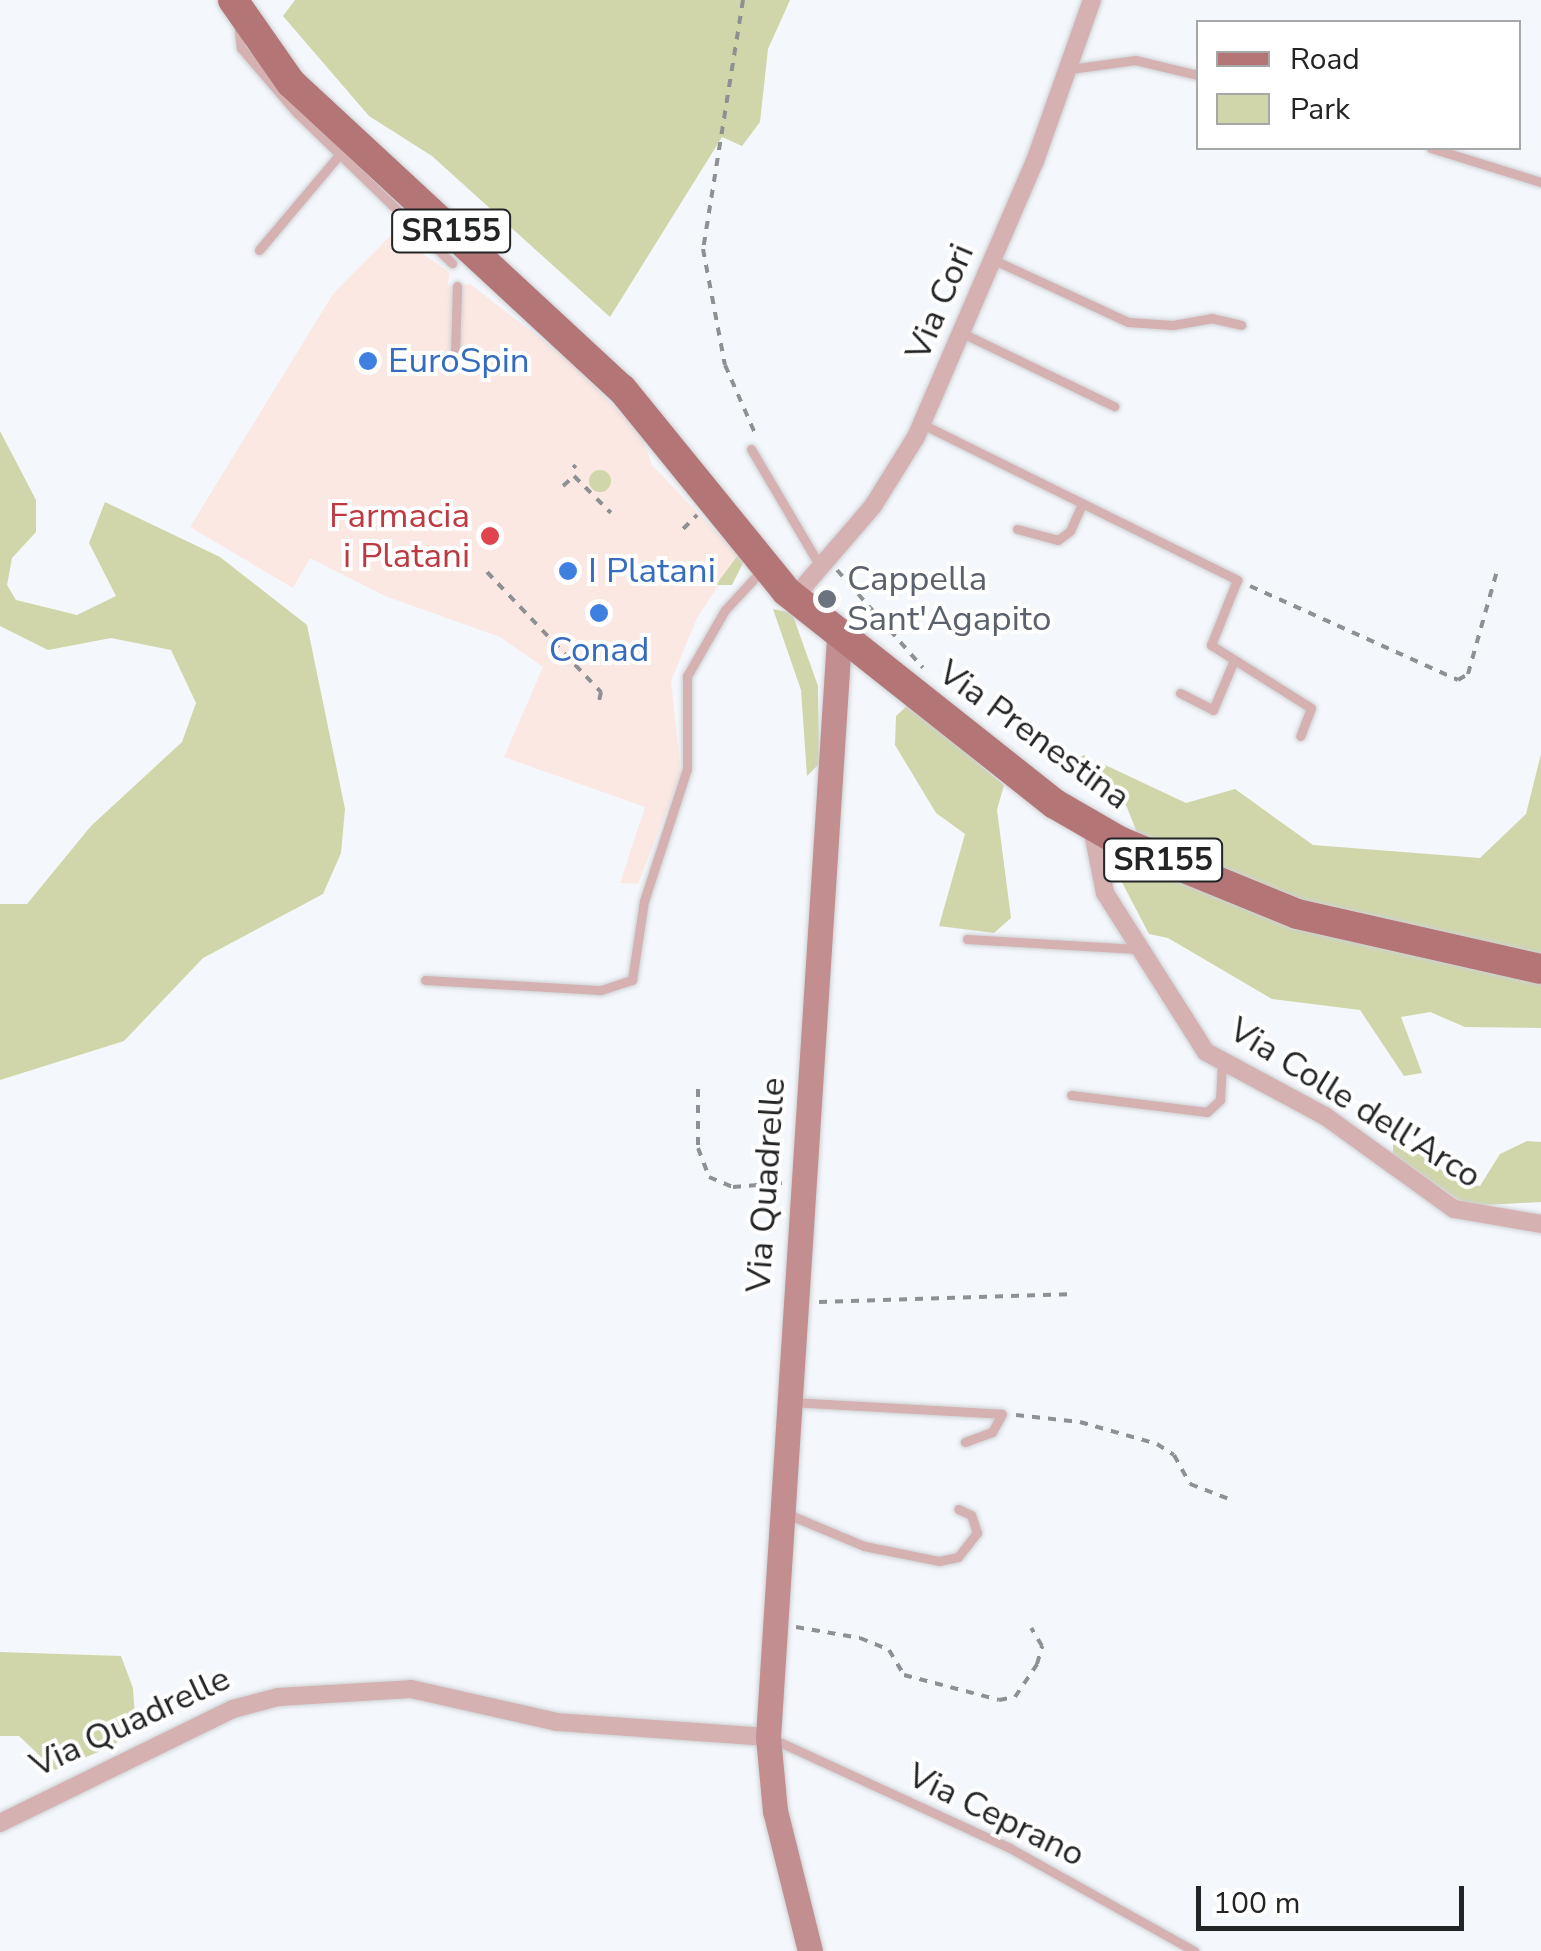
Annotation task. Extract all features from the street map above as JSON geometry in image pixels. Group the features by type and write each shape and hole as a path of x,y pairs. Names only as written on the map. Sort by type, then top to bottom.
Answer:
{"main road":[{"name":"SR155","path":"237,7 291,84 422,220 622,389 756,558 839,638"},
{"name":"Via Prenestina","path":"839,638 1092,828 1318,921 1541,969"}],"street":[{"name":"Via Cori","path":"794,598 826,566 890,482 922,424 994,260 1092,0"},
{"name":"Via Quadrelle","path":"810,1951 778,1824 768,1737 839,638"},
{"name":"Via Colle dell'Arco","path":"1092,828 1105,894 1145,950 1196,1039 1222,1063 1325,1116 1454,1209 1541,1224"},
{"name":"Via Quadrelle","path":"0,1823 211,1719 278,1696 411,1690 557,1722 768,1737"}],"lane":[{"path":"237,7 236,37 244,52 338,155 422,220 452,263"},
{"path":"1067,69 1135,60 1196,75"},
{"path":"1437,150 1541,182"},
{"path":"259,250 338,155"},
{"path":"402,239 422,220"},
{"path":"994,260 1128,322 1173,326 1211,318 1240,326"},
{"path":"455,354 457,286"},
{"path":"962,334 1114,406"},
{"path":"922,424 1237,580 1211,646 1312,708 1300,736"},
{"path":"756,448 826,566"},
{"path":"1017,529 1043,540 1064,538 1082,504"},
{"path":"425,980 592,990 628,984 646,891 678,806 688,749 687,676 756,558"},
{"path":"1180,693 1212,710 1234,660"},
{"path":"967,938 1145,950"},
{"path":"1070,1095 1207,1112 1220,1100 1222,1063"},
{"path":"788,1402 1002,1414 992,1432 964,1442"},
{"path":"781,1511 864,1546 939,1561 958,1557 977,1533 972,1514 958,1509"},
{"name":"Via Ceprano","path":"768,1737 1010,1848 1194,1951"}],"path":[{"path":"743,0 704,221 704,275 725,365 756,448"},
{"path":"563,486 574,476 611,514"},
{"path":"683,529 698,514"},
{"path":"826,566 929,674"},
{"path":"1237,580 1458,680 1468,674 1498,566"},
{"path":"487,572 601,692 598,704"},
{"path":"698,1089 698,1148 710,1177 732,1187 802,1182"},
{"path":"794,1300 880,1304 1069,1294"},
{"path":"1002,1414 1080,1422 1157,1444 1174,1455 1190,1484 1227,1498"},
{"path":"774,1622 860,1638 889,1650 904,1675 1000,1700 1014,1697 1036,1664 1042,1646 1031,1628"}],"shaded area":[{"path":"393,233 449,272 448,286 470,284 571,362 642,436 652,465 738,555 697,618 671,681 681,773 638,884 620,883 645,807 504,757 543,667 500,637 385,596 310,558 293,588 190,527 333,294"}],"green space":[{"path":"295,0 790,0 768,49 760,122 742,146 722,137 610,317 432,156 369,116 283,16"},
{"path":"0,431 36,500 36,532 12,558 7,585 16,600 77,615 116,596 89,543 105,502 220,557 307,625 345,809 341,853 323,894 203,958 124,1041 0,1080 0,904 27,904 91,826 182,742 196,703 171,650 111,638 48,650 0,626"},
{"path":"596,470 604,470 611,481 604,492 596,492 589,485 589,477"},
{"path":"738,555 744,561 732,585 716,585"},
{"path":"773,609 792,613 818,686 819,764 807,776 801,690"},
{"path":"908,705 1004,785 997,810 1011,918 994,933 939,926 965,834 936,813 895,745 896,716"},
{"path":"1541,754 1541,965 1319,914 1138,835 1126,805 1070,762 1084,755 1186,803 1235,789 1313,845 1480,858 1526,814"},
{"path":"1123,853 1541,975 1541,1028 1465,1027 1430,1012 1401,1017 1422,1073 1404,1076 1360,1010 1272,999 1168,938 1149,934 1115,869"},
{"path":"1527,1141 1541,1142 1541,1202 1467,1206 1393,1154 1393,1143 1403,1143 1461,1184 1480,1186 1500,1154"},
{"path":"0,1652 121,1656 133,1688 135,1718 115,1745 55,1770 19,1736 0,1736"}],"place":[{"name":"EuroSpin","path":"368,361"},
{"name":"Farmacia i Platani","path":"490,536"},
{"name":"I Platani","path":"568,571"},
{"name":"Cappella Sant'Agapito","path":"827,599"},
{"name":"Conad","path":"599,613"}]}
